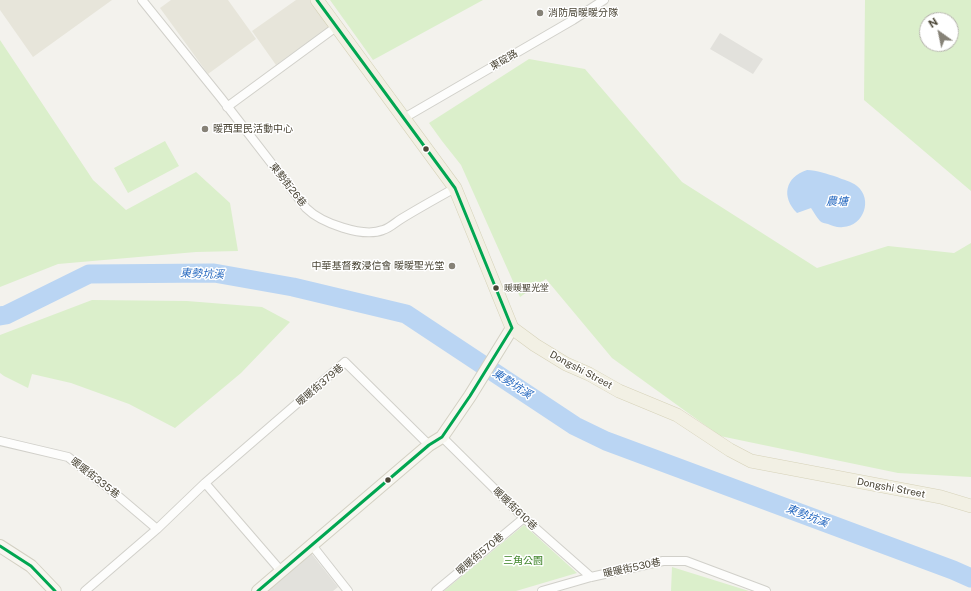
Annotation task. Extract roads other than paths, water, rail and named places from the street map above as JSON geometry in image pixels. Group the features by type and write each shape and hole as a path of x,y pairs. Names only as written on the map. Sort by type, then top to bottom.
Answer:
{"main road":[{"path":"317,0 455,188 512,328"},
{"name":"Dongshi Street","path":"512,328 535,345 566,364 589,374 619,391 677,415 730,450 751,461 941,497 971,506"}],"street":[{"name":"東勢街26巷","path":"142,0 313,215 329,223 347,228 369,232 383,230 455,188"},
{"name":"東碇路","path":"404,118 573,20 604,0"},
{"path":"227,107 336,27"},
{"path":"258,591 311,544 429,445 442,437 470,396 512,328"},
{"name":"暖暖街379巷","path":"85,591 156,529 205,483 345,362 429,445"},
{"name":"暖暖街610巷","path":"442,437 524,518 591,577"},
{"name":"暖暖街335巷","path":"0,441 68,457 111,490 156,529"},
{"path":"205,483 281,571"},
{"name":"暖暖街570巷","path":"436,591 524,518"},
{"path":"311,544 348,591"},
{"path":"0,546 31,566 55,591"},
{"name":"暖暖街530巷","path":"542,591 591,577 664,561 686,561 766,591"}],"water":[{"name":"農塘","path":"807,170 818,171 855,184 862,191 865,198 864,211 861,217 850,225 837,227 821,222 811,208 797,213 789,201 787,194 788,188 794,177"}],"waterway":[{"name":"東勢坑溪","path":"0,316 6,315 89,274 214,273 293,287 406,314 575,426 606,441 971,578"}],"place":[{"name":"消防局暖暖分隊","path":"540,13"},
{"name":"暖西里民活動中心","path":"205,129"},
{"name":"中華基督教浸信會 暖暖聖光堂","path":"452,266"},
{"name":"暖暖聖光堂","path":"496,288"}],"park label":[{"name":"三角公園","path":"523,561"}]}
